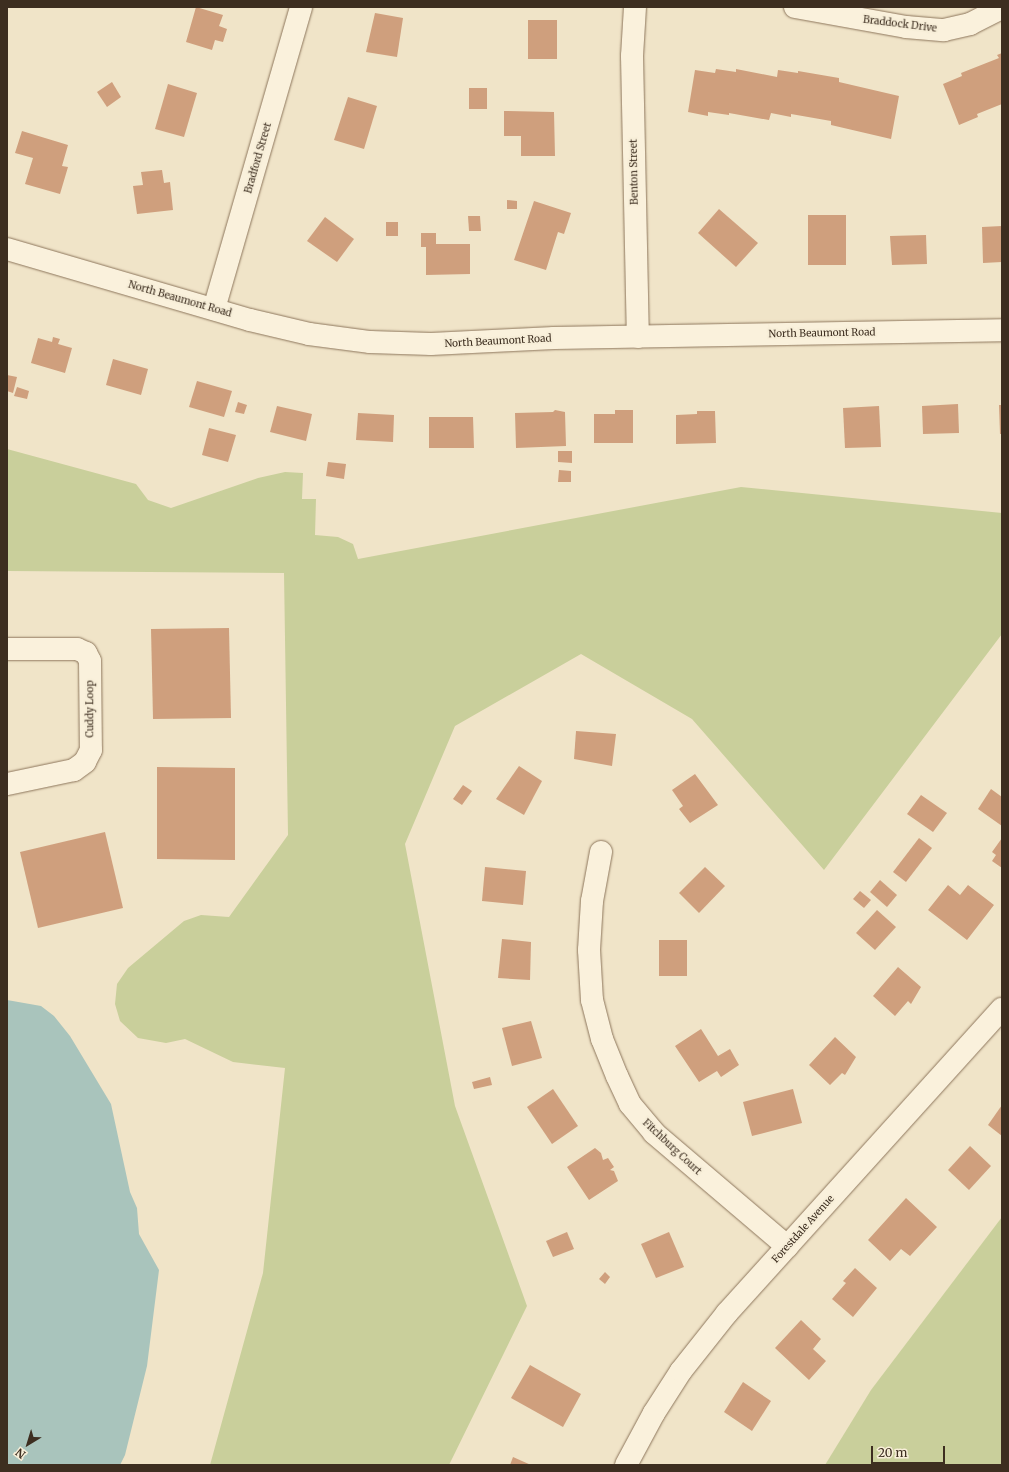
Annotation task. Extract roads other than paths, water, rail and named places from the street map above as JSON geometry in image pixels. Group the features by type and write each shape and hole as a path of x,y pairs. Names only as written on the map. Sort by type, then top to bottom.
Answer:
{"street":[{"name":"Bradford Street","path":"214,309 301,7"},
{"name":"Benton Street","path":"635,7 632,56 638,337"},
{"name":"Braddock Drive","path":"795,7 906,27 944,30 970,24 1002,8"},
{"name":"North Beaumont Road","path":"7,249 214,309 309,334 370,342 431,344 638,337 1002,330"},
{"name":"Cuddy Loop","path":"7,649 77,649 86,653 90,661 91,750 85,762 74,770 7,784"},
{"name":"Fitchburg Court","path":"601,852 592,901 589,950 592,993 602,1039 630,1104 654,1133 787,1246"},
{"name":"Forestdale Avenue","path":"626,1465 654,1413 681,1371 727,1313 1002,1009"}],"water":[{"path":"7,1000 41,1006 54,1016 70,1036 111,1104 130,1192 137,1208 139,1234 159,1270 147,1366 125,1455 120,1465 7,1465"}]}
